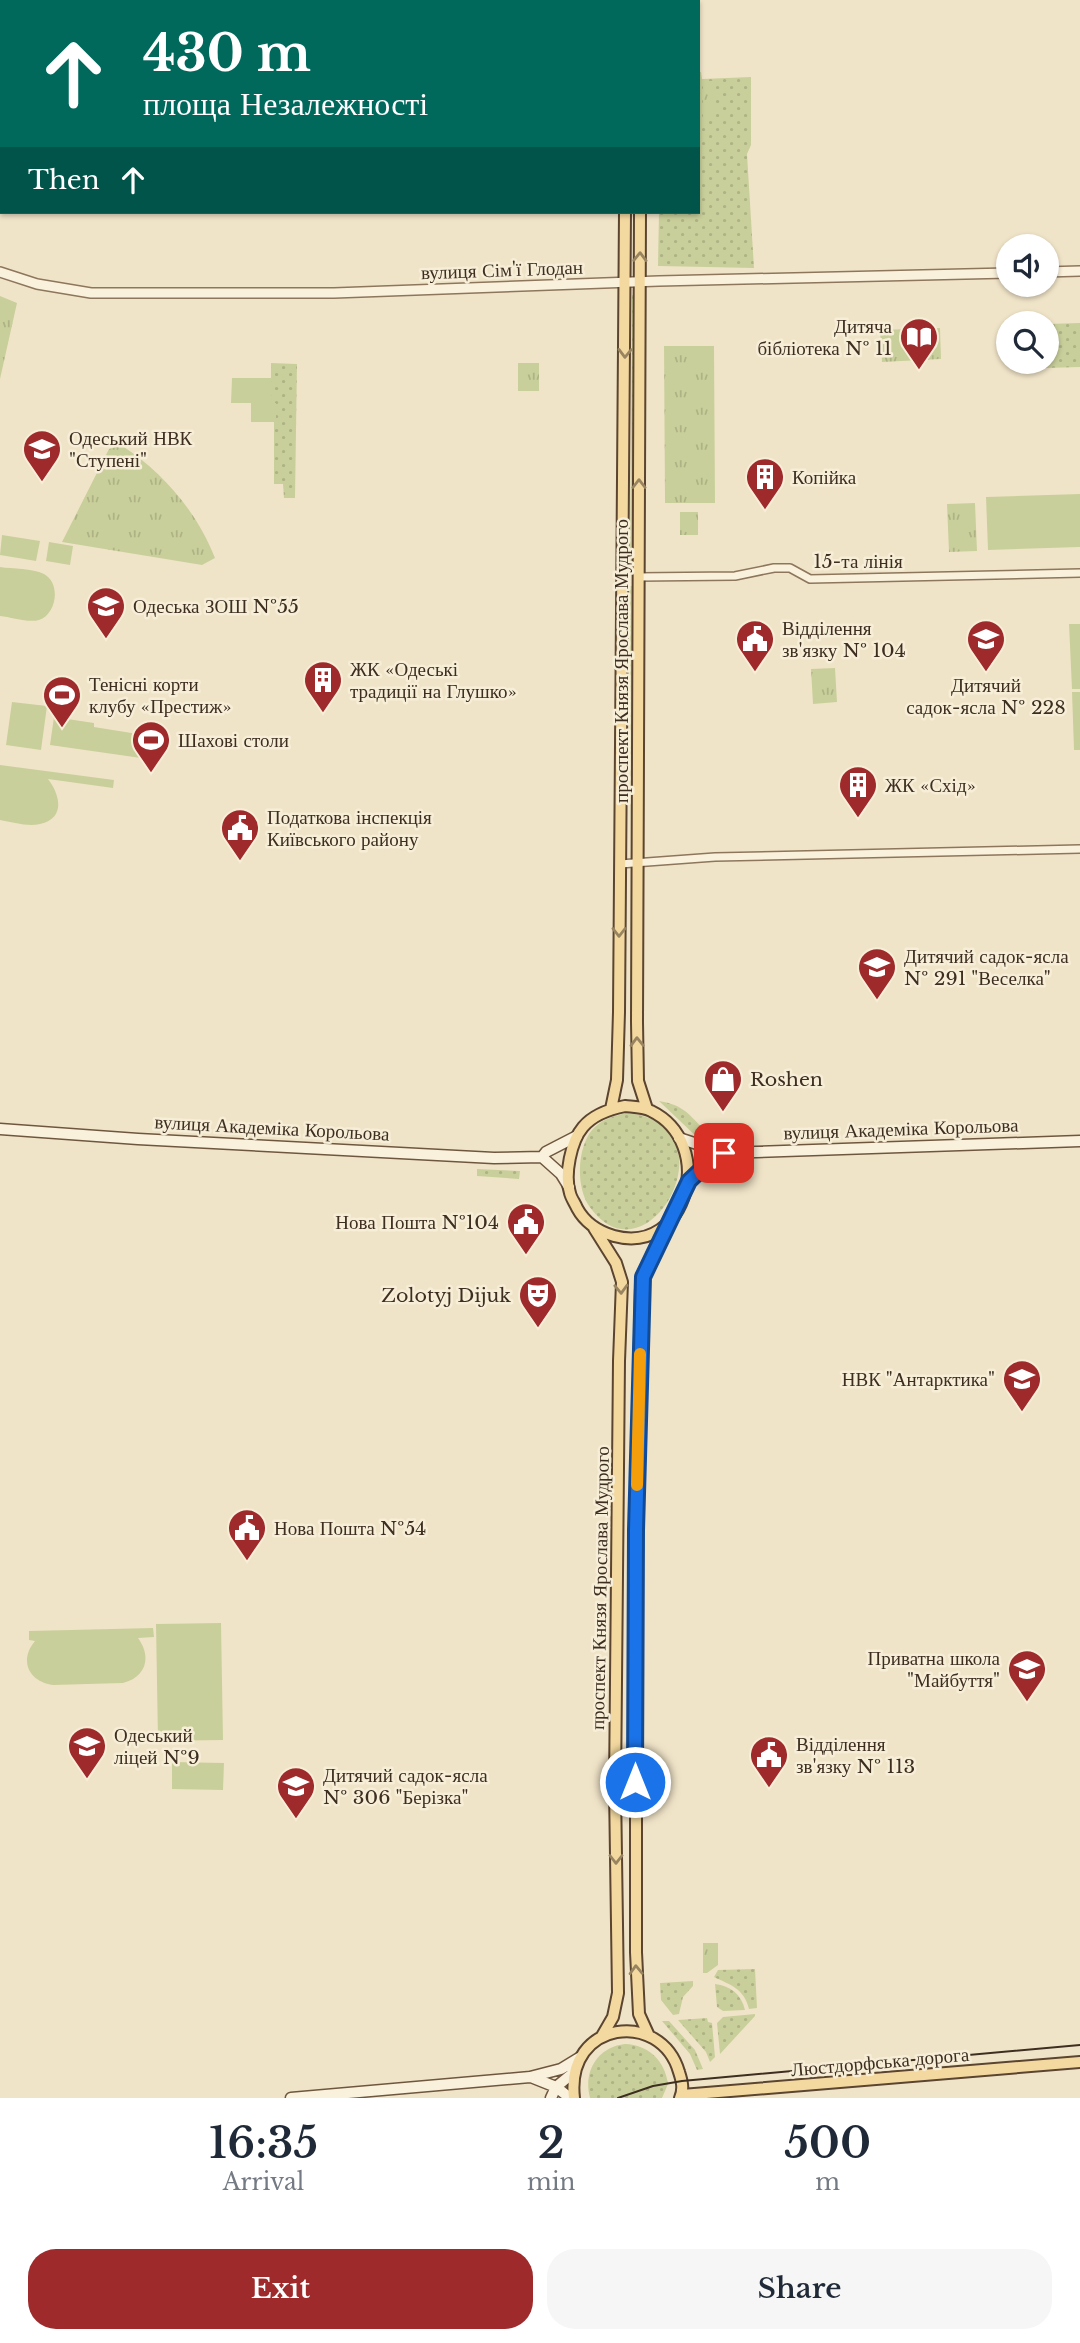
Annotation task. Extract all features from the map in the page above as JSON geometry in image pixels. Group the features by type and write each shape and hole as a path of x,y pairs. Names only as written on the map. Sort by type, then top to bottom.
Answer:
{"main road":[{"name":"проспект Князя Ярослава Мудрого","path":"611,1109 617,1080 625,214"},
{"name":"проспект Князя Ярослава Мудрого","path":"640,214 638,1081 647,1109"},
{"path":"621,577 638,577"},
{"path":"569,1187 561,1174 542,1157 546,1152 577,1136 591,1120 611,1109 625,1106 647,1109 667,1121 686,1150 689,1181"},
{"name":"вулиця Академіка Корольова","path":"0,1129 494,1158 542,1157"},
{"path":"577,1136 572,1154 570,1194 582,1216 594,1228 628,1239 644,1238 657,1233 668,1224 689,1181 724,1153"},
{"name":"вулиця Академіка Корольова","path":"679,1138 724,1153 1080,1141"},
{"name":"проспект Князя Ярослава Мудрого","path":"649,2036 639,2014 636,1952 636,1530 641,1287 648,1264 668,1224"},
{"name":"проспект Князя Ярослава Мудрого","path":"594,1228 616,1263 622,1282 615,1776 618,1993 613,2017 602,2036"},
{"path":"291,2098 530,2077 561,2069 579,2058 602,2036 622,2031 649,2036 666,2050 677,2063 682,2081 681,2096"},
{"path":"572,2098 573,2073 579,2058"},
{"name":"Люстдорфська дорога","path":"681,2096 1080,2062"},
{"path":"551,2098 556,2087 573,2073"},
{"path":"530,2077 556,2087 572,2098"}],"street":[{"path":"1059,272 1080,271"},
{"name":"вулиця Сім'ї Глодан","path":"0,272 37,284 91,293 334,293 624,282 996,273"},
{"name":"15-та лінія","path":"638,577 736,576 774,568 790,568 810,579 1080,573"},
{"path":"620,864 715,857 1080,849"}],"green space":[{"path":"700,72 702,79 751,77 751,145 747,154 754,268 658,266 659,214 700,214"},
{"path":"703,81 714,81 713,110 703,124"},
{"path":"632,295 636,295 635,561 630,561"},
{"path":"0,296 17,303 0,379"},
{"path":"1080,323 1080,367 1059,368 1059,324"},
{"path":"940,328 941,359 882,362 880,330"},
{"path":"664,346 714,346 715,503 665,503"},
{"path":"271,363 297,364 295,498 284,498 283,484 274,484 276,422 271,403"},
{"path":"518,363 539,363 539,391 518,391"},
{"path":"232,378 271,378 271,403 276,403 276,422 251,422 251,403 231,403"},
{"path":"121,445 151,468 177,494 199,525 215,558 202,565 62,542 109,449"},
{"path":"1080,494 1080,547 988,550 986,497"},
{"path":"975,503 977,551 949,552 947,504"},
{"path":"680,512 698,512 698,535 680,535"},
{"path":"2,535 40,541 36,561 0,555"},
{"path":"49,542 73,546 70,565 46,561"},
{"path":"0,567 34,571 49,578 53,584 55,598 45,617 30,621 0,616"},
{"path":"630,586 634,586 635,849 631,849"},
{"path":"1069,624 1080,624 1080,689 1072,689"},
{"path":"835,668 837,702 813,704 811,669"},
{"path":"1072,692 1080,692 1080,750 1074,750"},
{"path":"12,702 47,706 41,750 6,745"},
{"path":"54,717 144,735 141,758 50,745"},
{"path":"0,765 114,780 113,788 48,779 58,804 57,811 49,821 35,825 0,820"},
{"path":"659,1101 678,1107 692,1117 702,1128 700,1140"},
{"path":"626,1113 659,1123 676,1143 679,1169 672,1194 656,1216 635,1228 612,1226 589,1206 580,1176 582,1153 590,1133 603,1121"},
{"path":"477,1169 520,1171 519,1179 477,1176"},
{"path":"221,1623 223,1740 158,1741 156,1624"},
{"path":"153,1628 154,1637 138,1638 145,1652 142,1671 123,1683 53,1685 37,1679 29,1669 28,1655 35,1641 29,1640 29,1631"},
{"path":"172,1762 224,1763 223,1790 172,1789"},
{"path":"703,1943 718,1943 718,1965 707,1973 703,1973"},
{"path":"755,1969 757,2008 749,2009 740,1992 714,1977 718,1970"},
{"path":"693,1981 693,1986 683,1997 679,2014 673,2015 661,2000 660,1983"},
{"path":"715,1984 734,1992 741,1999 745,2010 723,2011 717,2007"},
{"path":"755,2014 720,2054 717,2023 723,2017"},
{"path":"707,2018 708,2022 712,2023 715,2057 710,2062 706,2052 678,2020"},
{"path":"662,2021 669,2021 695,2050 703,2069 697,2070 690,2054"},
{"path":"625,2044 641,2047 659,2062 668,2084 662,2098 590,2098 589,2079 594,2062 607,2050"}],"tram line":[{"path":"618,2098 653,2086 682,2081 1080,2045"}],"slow traffic":[{"path":"637,1485 640,1354"}],"place":[{"name":"Дитяча бібліотека № 11","path":"919,371"},
{"name":"Одеський НВК \"Ступені\"","path":"42,483"},
{"name":"Копійка","path":"765,511"},
{"name":"Одеська ЗОШ №55","path":"106,640"},
{"name":"Відділення зв'язку № 104","path":"755,673"},
{"name":"Дитячий садок-ясла № 228","path":"986,673"},
{"name":"ЖК «Одеські традиції на Глушко»","path":"323,714"},
{"name":"Тенісні корти клубу «Престиж»","path":"62,729"},
{"name":"Шахові столи","path":"151,774"},
{"name":"ЖК «Схід»","path":"858,819"},
{"name":"Податкова інспекція Київського району","path":"240,862"},
{"name":"Дитячий садок-ясла № 291 \"Веселка\"","path":"877,1001"},
{"name":"Roshen","path":"723,1113"},
{"name":"Нова Пошта №104","path":"526,1256"},
{"name":"Zolotyj Dijuk","path":"538,1329"},
{"name":"НВК \"Антарктика\"","path":"1022,1413"},
{"name":"Нова Пошта №54","path":"247,1562"},
{"name":"Приватна школа \"Майбуття\"","path":"1027,1703"},
{"name":"Одеський ліцей №9","path":"87,1780"},
{"name":"Відділення зв'язку № 113","path":"769,1789"},
{"name":"Дитячий садок-ясла № 306 \"Берізка\"","path":"296,1820"}],"route":[{"path":"635,1782 641,1287 648,1264 689,1181 724,1153"}]}
